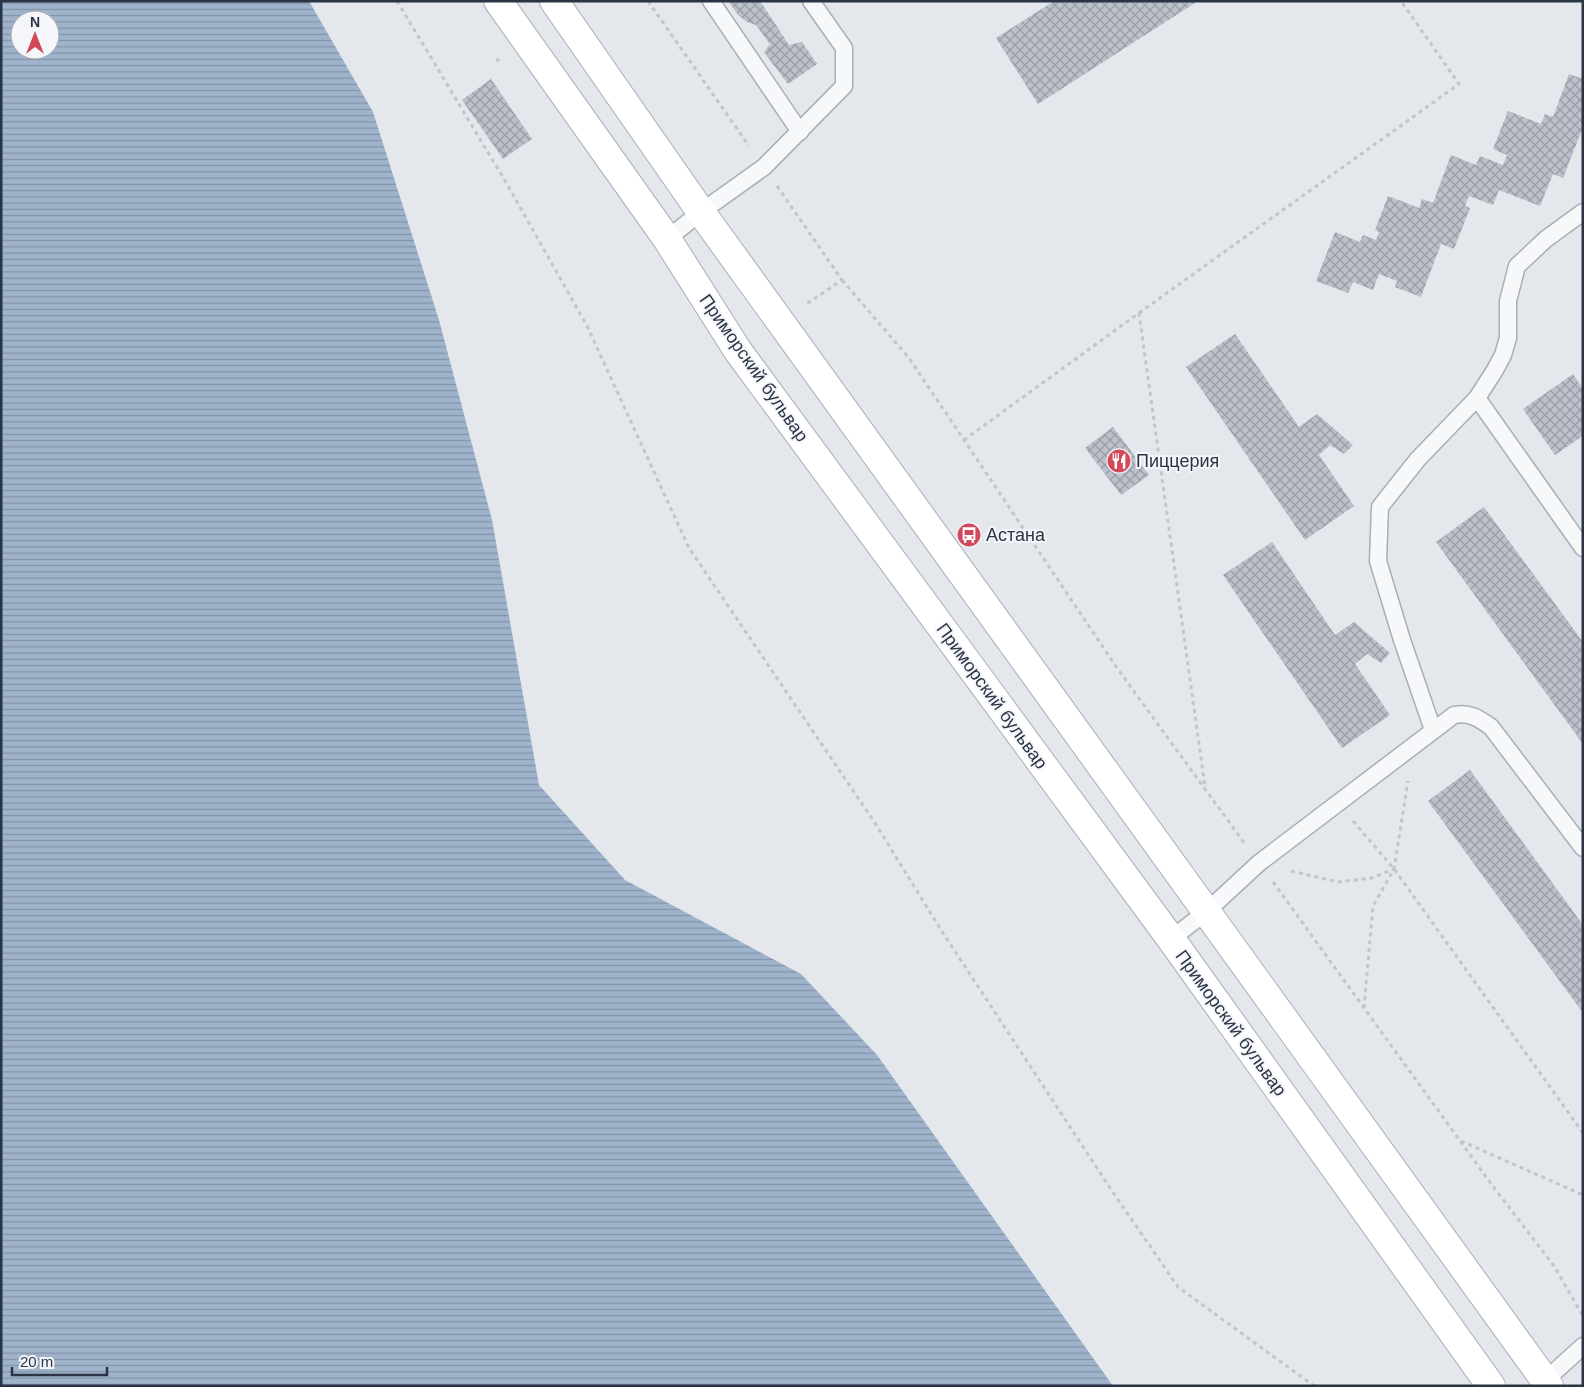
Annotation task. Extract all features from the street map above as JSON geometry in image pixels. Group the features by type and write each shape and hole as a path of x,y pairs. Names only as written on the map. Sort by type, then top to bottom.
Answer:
{"street":[{"name":"Приморский бульвар","path":"498,1 667,239 738,351 1171,939 1491,1386"},
{"path":"554,1 700,212 1206,912 1544,1384"}],"lane":[{"path":"711,1 800,132"},
{"path":"667,239 700,212 764,167 844,86 844,48 811,1"},
{"path":"1434,730 1402,640 1378,560 1380,508 1418,458 1477,398 1503,355 1508,338 1508,301 1518,266 1546,239 1583,212"},
{"path":"1477,398 1583,548"},
{"path":"1171,939 1206,912 1259,863 1454,715 1464,713 1476,717 1491,727 1583,848"},
{"path":"1544,1384 1583,1346"}],"path":[{"path":"397,1 507,184 587,326 689,548 875,823 941,930 1100,1172 1178,1287 1314,1386"},
{"path":"964,440 1459,84 1401,1"},
{"path":"842,280 909,358 1117,668 1460,1141 1554,1266 1583,1316"},
{"path":"1139,314 1206,789"},
{"path":"1364,1008 1373,906 1394,869 1414,746"},
{"path":"1338,804 1394,869 1583,1133"},
{"path":"1259,863 1338,882 1372,878 1394,869"},
{"path":"1460,1141 1583,1195"}],"water":[{"path":"1,1 309,1 373,112 439,320 492,520 539,785 625,880 801,974 877,1055 1113,1386 1,1386"}],"building":[{"path":"728,1 760,1 789,45 802,42 817,64 788,84 764,52 770,44 756,25 747,22 739,16"},
{"path":"1054,1 1198,1 1038,104 996,38"},
{"path":"1569,74 1583,79 1583,122 1581,126 1583,127 1563,178 1553,174 1540,206 1499,190 1493,205 1469,196 1465,206 1470,208 1454,249 1441,244 1421,297 1395,287 1397,281 1379,274 1373,290 1353,282 1348,293 1316,281 1335,232 1360,242 1363,235 1376,240 1379,232 1375,230 1388,196 1419,208 1422,199 1433,203 1451,155 1476,165 1480,156 1503,165 1507,155 1493,149 1508,111 1541,124 1545,114 1553,117"},
{"path":"491,79 532,139 503,159 462,100"},
{"path":"1235,334 1299,427 1317,414 1353,445 1344,454 1330,445 1319,455 1354,506 1305,540 1186,367"},
{"path":"1573,374 1583,389 1583,436 1555,455 1523,409"},
{"path":"1113,427 1149,475 1121,495 1085,448"},
{"path":"1484,507 1583,642 1583,744 1436,542"},
{"path":"1272,542 1335,635 1354,622 1390,653 1381,663 1367,654 1355,664 1390,715 1342,748 1223,575"},
{"path":"1470,770 1583,925 1583,1013 1428,801"}],"place":[{"name":"Пиццерия","path":"1119,461"},
{"name":"Астана","path":"969,535"}]}
